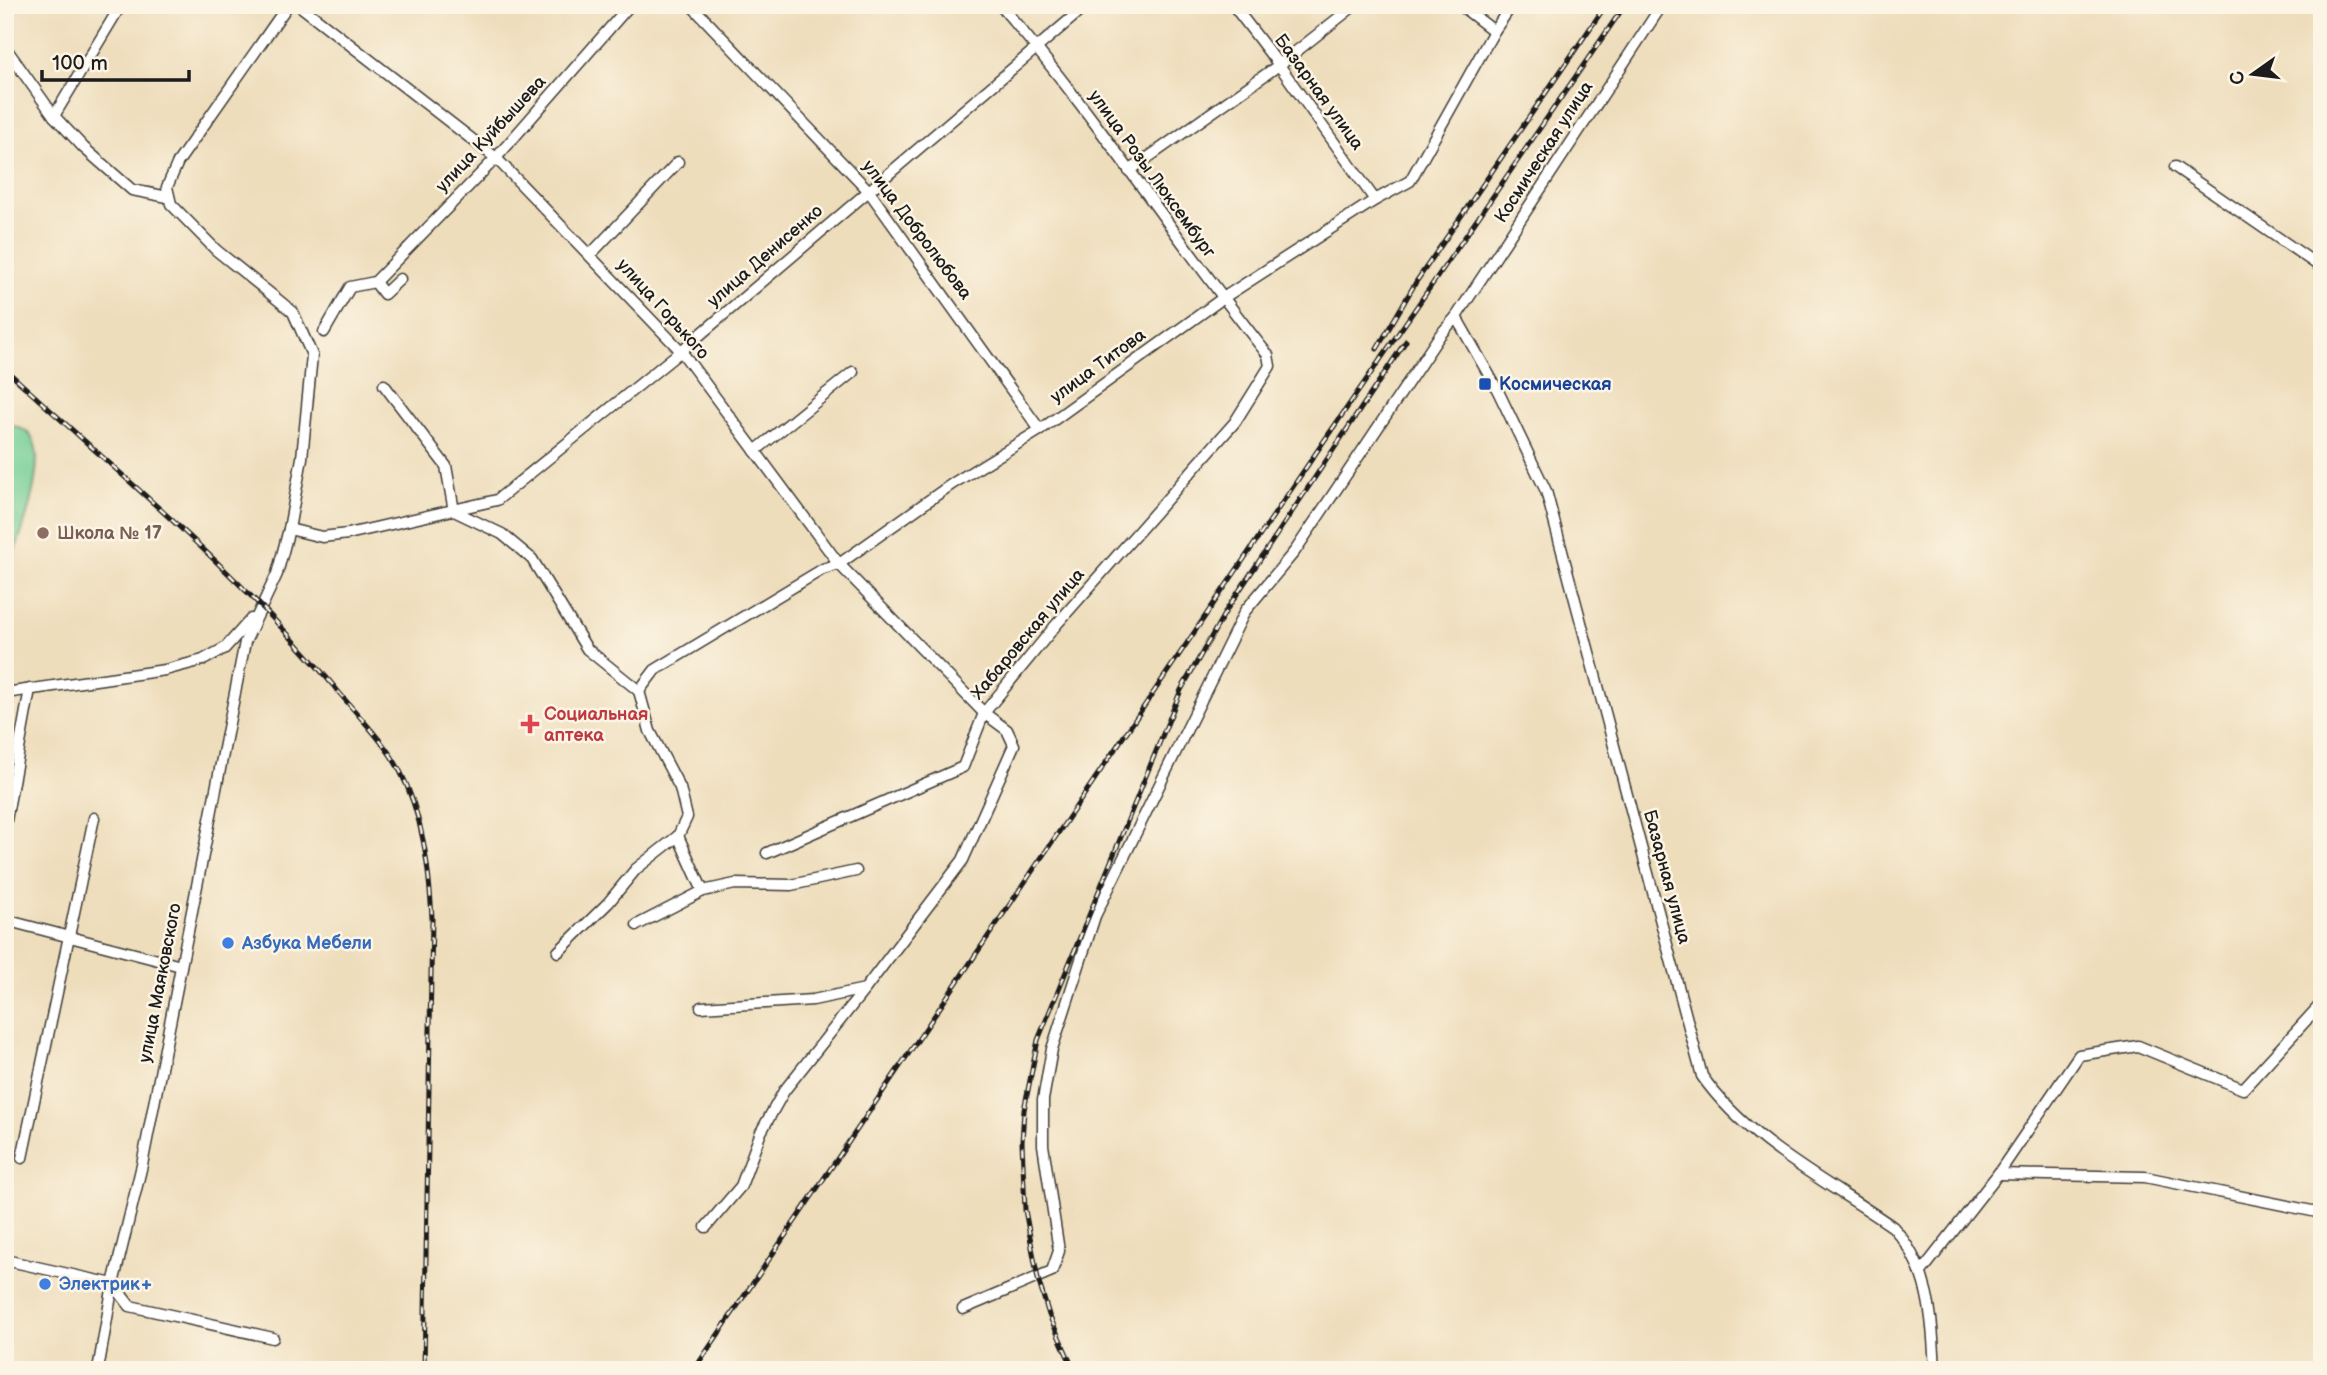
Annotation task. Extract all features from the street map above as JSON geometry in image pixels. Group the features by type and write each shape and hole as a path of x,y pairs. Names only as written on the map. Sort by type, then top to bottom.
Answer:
{"street":[{"path":"54,116 121,5"},
{"path":"5,693 165,670 203,660 225,648 262,605 277,574 289,529 302,458 312,355 293,312 216,250 180,215 168,197 169,177 178,162 288,5"},
{"name":"улица Горького","path":"299,5 496,158 681,351 839,564 984,713 1007,730 1014,745 963,860 865,989"},
{"name":"улица Куйбышева","path":"324,332 350,287 375,282 496,158 630,5"},
{"name":"улица Добролюбова","path":"691,5 868,190 1040,430"},
{"name":"улица Розы Люксембург","path":"1000,5 1038,48 1268,355 1270,366"},
{"name":"улица Денисенко","path":"289,529 322,537 348,534 497,500 681,351 1087,5"},
{"name":"Базарная улица","path":"1233,5 1375,200"},
{"path":"1129,171 1279,65 1355,5"},
{"path":"1460,5 1494,30"},
{"name":"улица Титова","path":"639,691 654,670 823,569 839,564 952,484 1040,430 1223,298 1375,200 1410,181 1494,30 1512,5"},
{"name":"Космическая улица","path":"963,1309 1052,1271 1059,1251 1043,1145 1044,1100 1052,1049 1095,916 1245,611 1295,551 1440,335 1456,317 1662,5"},
{"path":"5,47 54,116 132,190 168,197"},
{"path":"590,255 678,162"},
{"path":"2175,167 2322,268"},
{"name":"улица Куйбышева","path":"375,282 384,293 400,279"},
{"name":"Базарная улица","path":"1456,317 1497,389 1546,491 1702,1076 1722,1103 1753,1132 1893,1227 1907,1242 1922,1272 1931,1307 1935,1370"},
{"name":"Хабаровская улица","path":"767,853 963,767 984,713 1056,625 1235,422 1270,366"},
{"path":"755,451 853,372"},
{"path":"384,385 446,466 454,511 502,534 532,559 587,649 639,691 650,731 680,788 687,817 678,836 636,869 608,903 558,952"},
{"name":"улица Маяковского","path":"98,1370 113,1284 142,1165 245,642 262,605"},
{"path":"5,826 30,689"},
{"path":"22,1158 94,818"},
{"path":"678,836 703,891"},
{"path":"636,925 703,891 735,884 791,885 856,871"},
{"path":"5,920 181,966"},
{"path":"701,1007 813,1000 865,989"},
{"path":"706,1227 741,1185 761,1132 784,1091 865,989"},
{"path":"1922,1272 1998,1174 2079,1055 2138,1046 2244,1088 2322,1003"},
{"path":"1998,1174 2144,1177 2322,1213"},
{"path":"5,1261 113,1284 130,1306 273,1338"}],"green space":[{"path":"5,424 21,429 31,436 37,465 21,534 11,559 5,561"}],"railway":[{"path":"1377,349 1416,282 1606,5"},
{"path":"694,1370 1324,441 1625,5"},
{"path":"1074,1370 1049,1315 1038,1279 1025,1210 1022,1142 1024,1110 1038,1040 1181,690 1227,609 1406,341"},
{"path":"5,369 177,524 260,605 378,738 407,786 423,842 432,918 424,1370"}],"place":[{"name":"Космическая","path":"1485,384"},
{"name":"Школа № 17","path":"43,533"},
{"name":"Социальная аптека","path":"530,724"},
{"name":"Азбука Мебели","path":"228,943"},
{"name":"Электрик+","path":"45,1284"}]}
